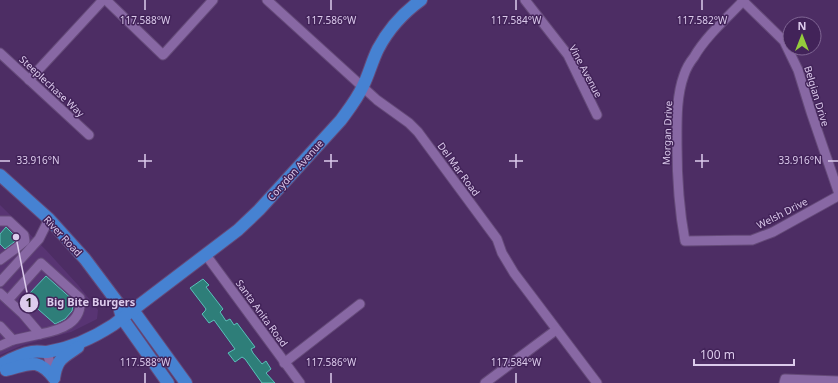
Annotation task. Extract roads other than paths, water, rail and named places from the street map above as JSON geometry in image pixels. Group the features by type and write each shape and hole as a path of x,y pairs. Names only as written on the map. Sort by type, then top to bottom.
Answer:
{"main road":[{"name":"Corydon Avenue","path":"85,341 105,331 133,310 238,230 259,210 352,106 363,87 378,49 389,32 404,14 421,0"},
{"name":"River Road","path":"0,175 49,219 84,259 118,304 122,318 168,383"},
{"path":"118,304 133,310 186,383"},
{"path":"2,370 35,359 47,352 85,341"},
{"path":"55,381 56,368 60,360 85,341"},
{"path":"2,370 39,364 55,381"}],"street":[{"path":"29,80 105,0 163,55 213,0"},
{"name":"Del Mar Road","path":"267,0 377,100 409,123 418,132 498,240 502,253 514,273 597,383"},
{"name":"Vine Avenue","path":"525,0 568,55 597,115"},
{"name":"Belgian Drive","path":"743,0 784,41 798,70 824,155 838,191"},
{"name":"Morgan Drive","path":"685,241 680,215 677,186 677,120 679,96 684,75 703,44 743,0"},
{"name":"Steeplechase Way","path":"0,54 89,135"},
{"name":"Welsh Drive","path":"685,241 752,240 773,232 838,196"},
{"path":"0,282 39,239 49,219"},
{"path":"0,221 9,221 24,236 25,241 0,259 11,270"},
{"name":"Santa Anita Road","path":"206,255 300,383"},
{"path":"0,346 14,340 53,332 74,321 80,311 80,298 41,263 8,300"},
{"path":"0,293 40,334"},
{"path":"284,362 360,304"},
{"path":"0,326 14,340"},
{"path":"486,383 556,330"},
{"path":"47,352 55,381"},
{"path":"784,381 838,381"}],"place":[{"name":"Big Bite Burgers","path":"16,237"}]}
